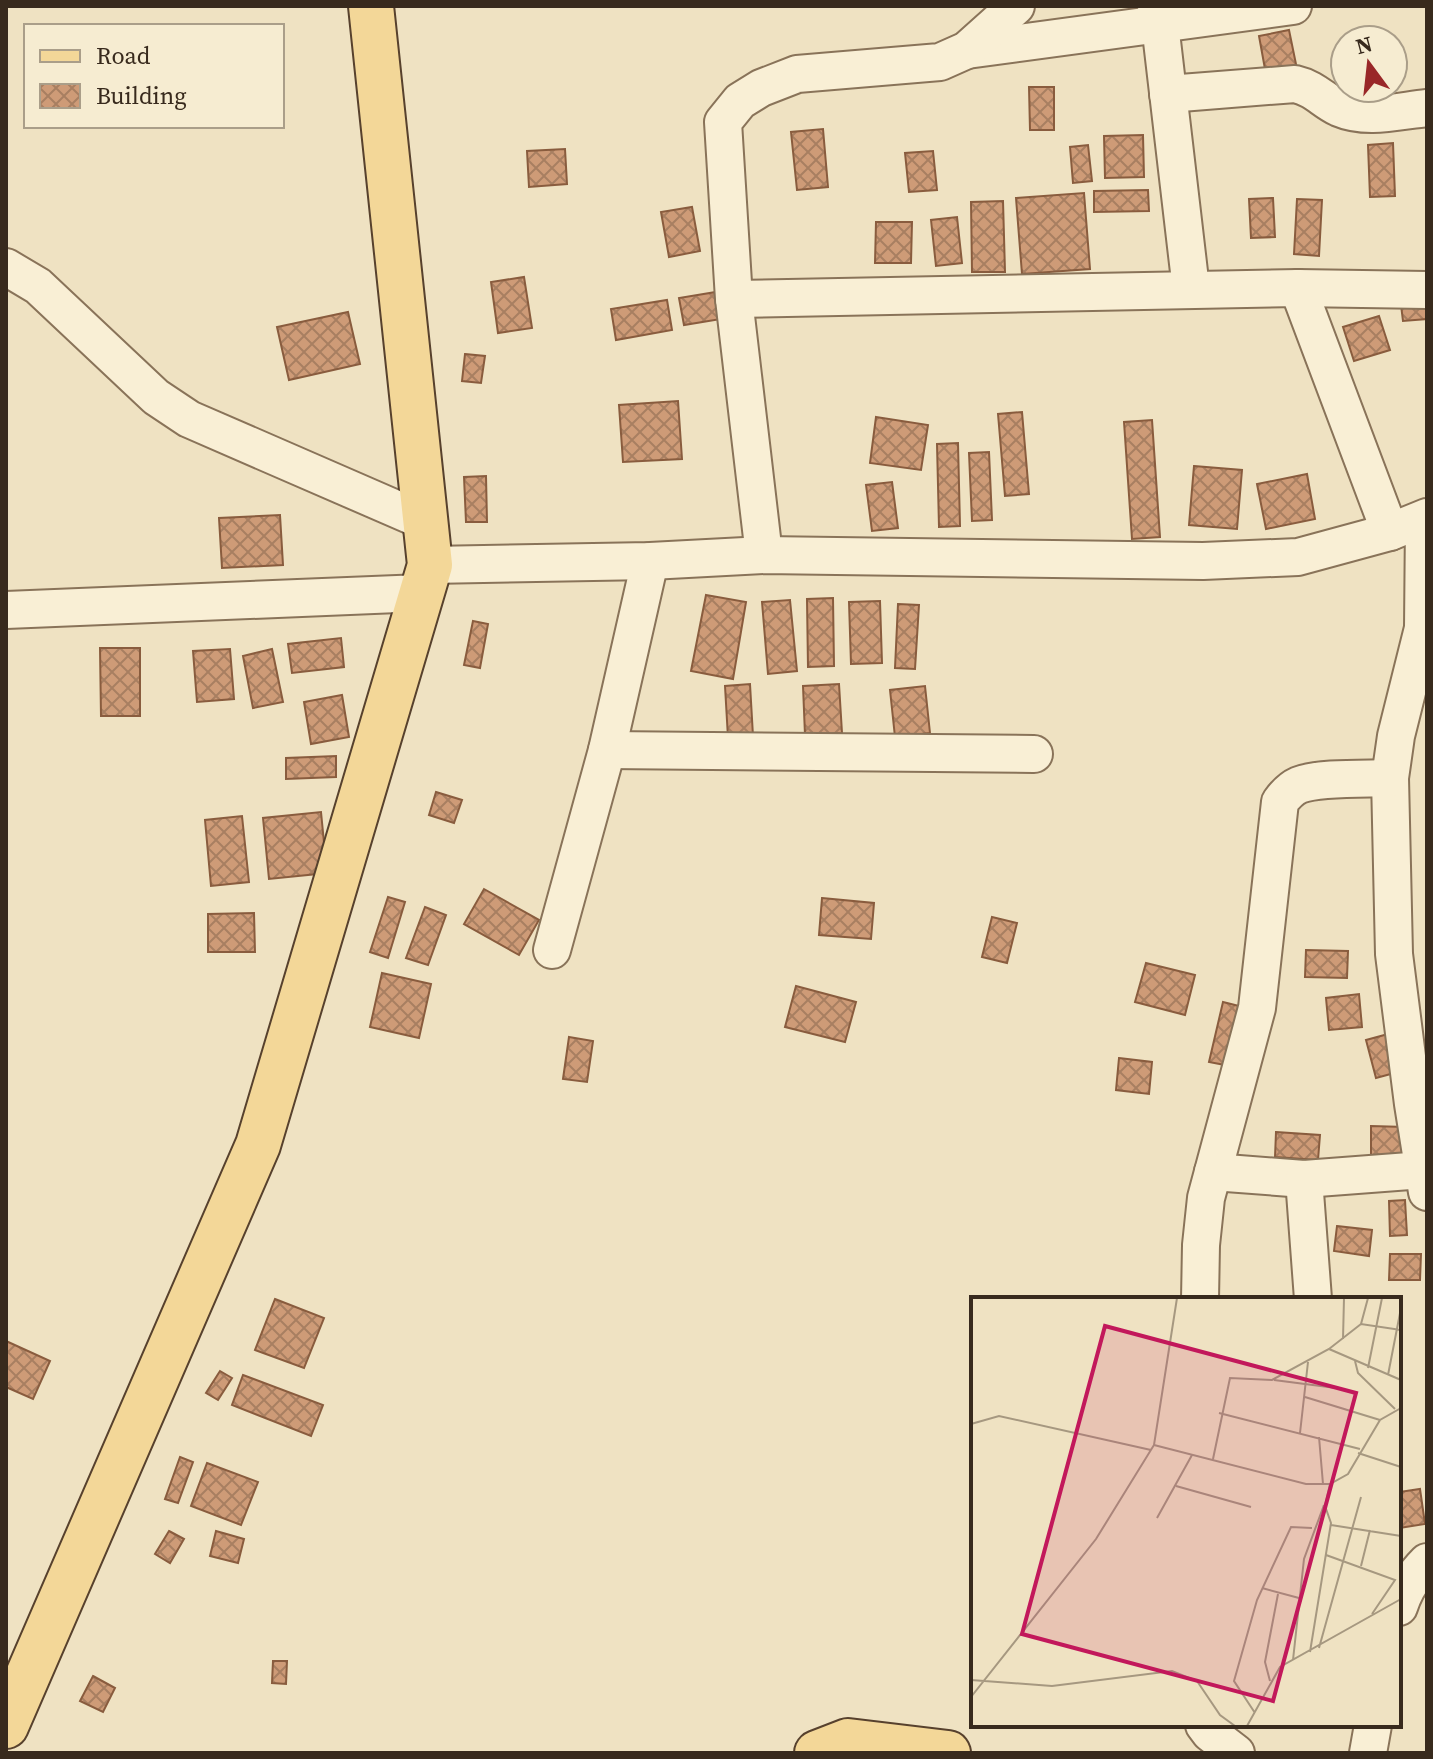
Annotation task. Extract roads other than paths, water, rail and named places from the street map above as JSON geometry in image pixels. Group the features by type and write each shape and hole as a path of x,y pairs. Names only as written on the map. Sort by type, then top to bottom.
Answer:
{"main road":[{"path":"6,1726 258,1145 426,579 426,522 371,6"},
{"path":"817,1753 848,1741 948,1753"}],"street":[{"path":"967,50 1016,6"},
{"path":"764,555 734,299 723,122 740,101 761,88 797,74 940,62 967,50 1158,15 1293,6"},
{"path":"1158,15 1191,289"},
{"path":"1168,94 1295,84 1310,87 1338,107 1370,115 1427,108"},
{"path":"6,267 38,286 156,397 189,419 426,522"},
{"path":"1298,288 1390,532"},
{"path":"734,299 1191,289 1427,290"},
{"path":"6,610 764,555 1203,561 1298,557 1390,532 1426,518 1425,637 1396,736 1390,778 1394,954 1425,1181 1304,1179 1213,1172"},
{"path":"552,950 607,750 650,561"},
{"path":"607,750 1034,754"},
{"path":"1200,1297 1206,1198 1257,1008 1280,802 1287,792 1312,782 1390,778"},
{"path":"1304,1179 1313,1297"},
{"path":"1401,1600 1427,1562"},
{"path":"1206,1727 1236,1753"},
{"path":"1368,1753 1373,1727"}]}
